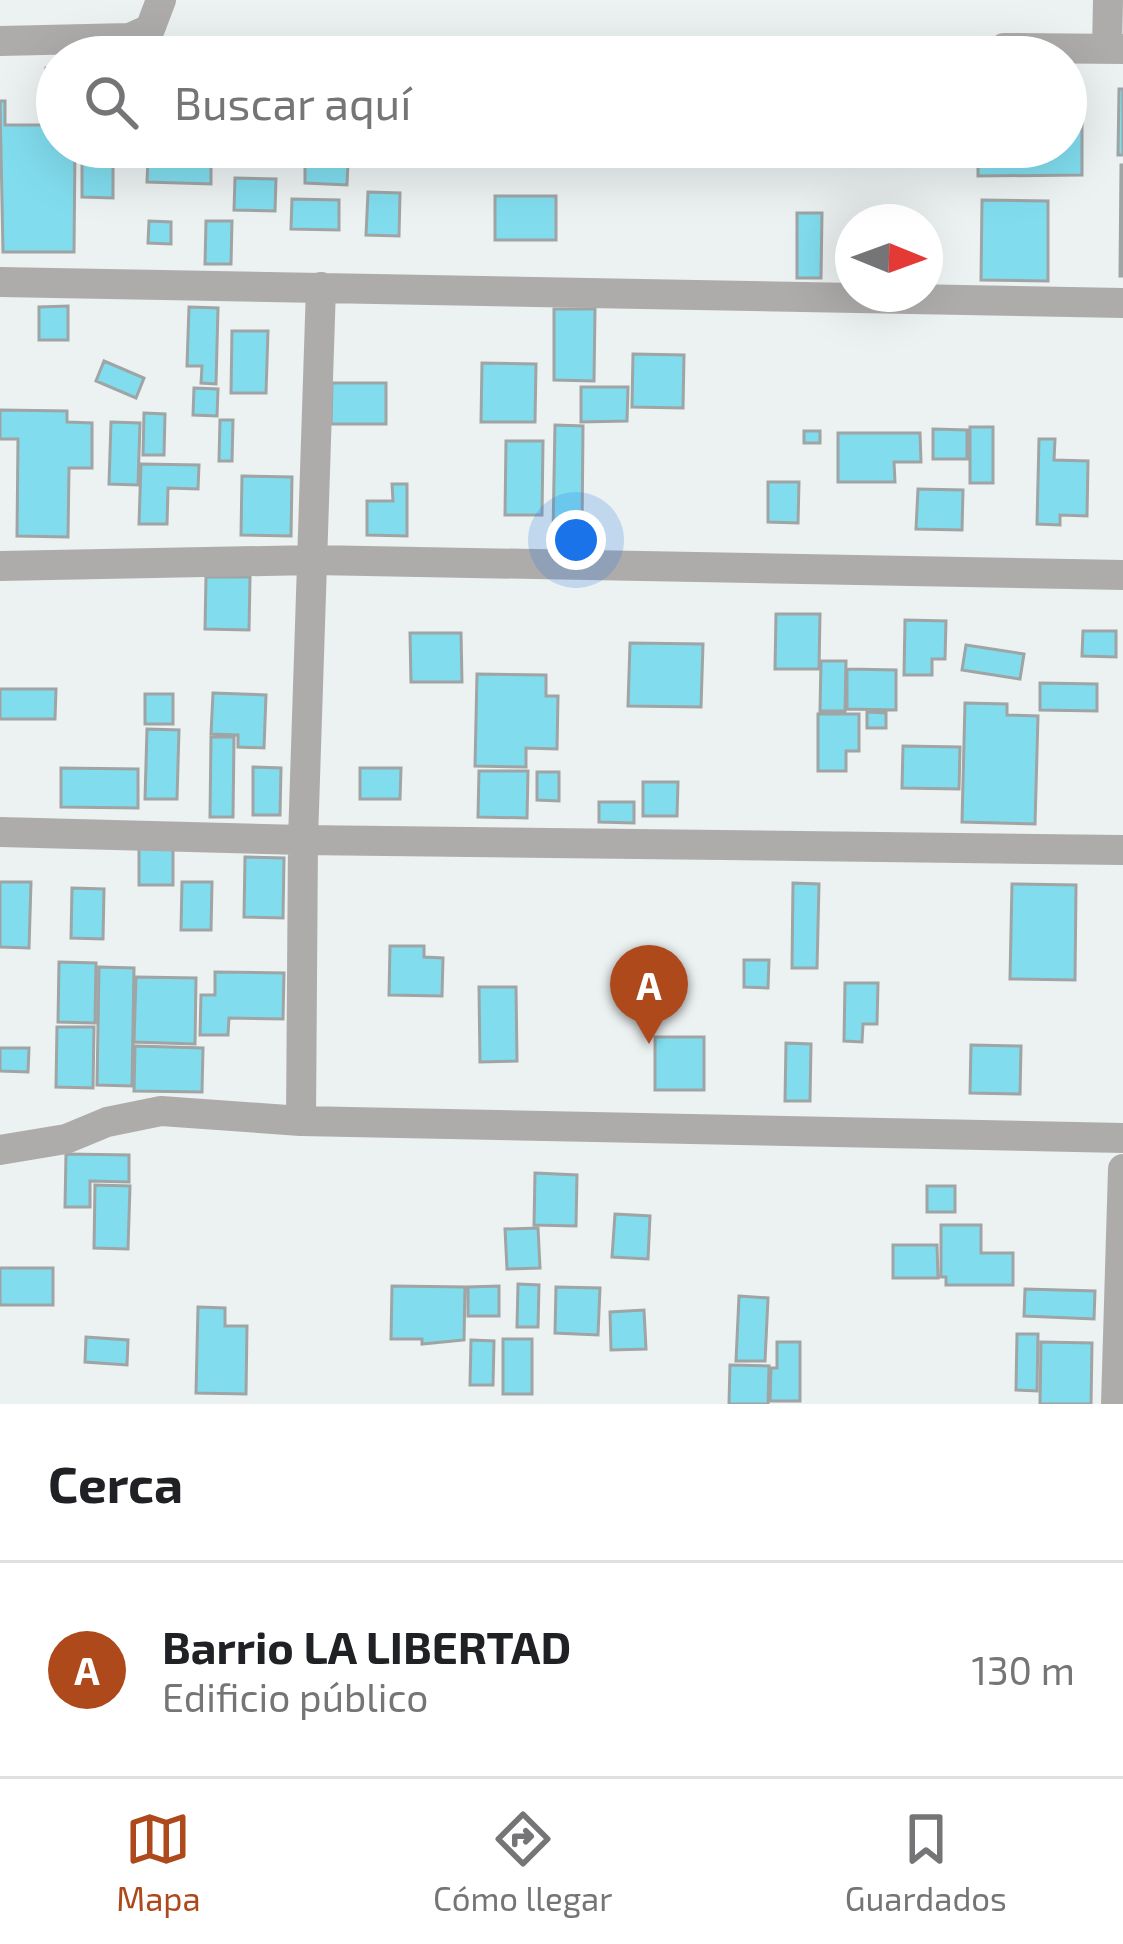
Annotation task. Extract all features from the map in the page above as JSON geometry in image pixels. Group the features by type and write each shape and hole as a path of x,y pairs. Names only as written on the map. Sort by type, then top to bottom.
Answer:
{"street":[{"path":"134,36 150,29 161,0"},
{"path":"1108,0 1115,49"},
{"path":"0,41 36,40"},
{"path":"0,281 1123,303"},
{"path":"302,1121 303,841 321,287"},
{"path":"0,566 314,560 1123,575"},
{"path":"0,832 303,841 1123,850"},
{"path":"0,1150 66,1139 107,1122 161,1111 302,1121 1123,1138"},
{"path":"1115,1404 1123,1169"}],"building":[{"path":"1119,89 1123,89 1123,155 1118,155"},
{"path":"0,101 5,101 5,125 36,125 36,168 75,168 74,252 3,252"},
{"path":"1123,165 1123,276 1120,276"},
{"path":"82,168 113,168 113,198 82,197"},
{"path":"148,168 211,168 211,184 147,182"},
{"path":"305,168 348,168 347,185 305,183"},
{"path":"978,168 1082,168 1082,175 978,176"},
{"path":"235,178 276,179 275,211 234,210"},
{"path":"368,192 400,193 399,236 366,235"},
{"path":"495,196 556,196 556,240 495,240"},
{"path":"292,199 339,200 339,230 291,229"},
{"path":"982,200 1048,201 1048,281 981,280"},
{"path":"797,213 822,213 821,278 797,278"},
{"path":"149,221 171,222 171,244 148,243"},
{"path":"206,221 232,221 231,264 205,264"},
{"path":"68,306 68,340 39,340 39,307"},
{"path":"189,307 218,308 216,384 201,383 202,366 187,366"},
{"path":"554,309 595,309 594,381 554,380"},
{"path":"232,331 268,331 266,393 231,393"},
{"path":"633,354 684,355 683,408 632,407"},
{"path":"104,361 144,378 136,398 96,381"},
{"path":"482,363 536,364 535,422 481,422"},
{"path":"332,383 386,383 386,424 331,424"},
{"path":"581,387 628,387 627,421 581,422"},
{"path":"194,388 218,389 217,416 193,415"},
{"path":"0,410 67,411 67,422 92,423 92,468 69,468 68,537 17,536 18,439 0,439"},
{"path":"144,413 165,414 164,455 143,455"},
{"path":"220,420 233,420 232,461 219,461"},
{"path":"111,422 140,423 138,485 109,484"},
{"path":"555,425 583,426 582,533 553,532"},
{"path":"970,427 993,427 993,483 970,483"},
{"path":"933,429 967,430 967,459 933,459"},
{"path":"804,431 820,431 820,443 804,443"},
{"path":"838,433 920,433 921,462 894,462 895,482 838,482"},
{"path":"1039,439 1055,439 1054,460 1088,461 1087,516 1060,515 1060,525 1037,524"},
{"path":"506,441 543,441 542,515 505,515"},
{"path":"141,464 199,465 198,489 168,488 167,524 139,524"},
{"path":"242,476 292,477 291,536 241,535"},
{"path":"768,482 799,482 798,523 768,522"},
{"path":"392,484 407,484 407,536 367,535 367,501 393,501"},
{"path":"918,489 963,490 962,530 916,529"},
{"path":"206,577 250,577 249,630 205,629"},
{"path":"776,614 820,614 819,669 775,669"},
{"path":"905,620 946,621 945,659 932,659 932,675 904,675"},
{"path":"1083,631 1116,631 1116,657 1082,656"},
{"path":"410,633 461,633 462,682 411,682"},
{"path":"630,643 703,644 701,707 628,706"},
{"path":"966,645 1024,654 1020,679 962,670"},
{"path":"821,661 846,661 845,711 820,711"},
{"path":"847,669 896,670 896,710 847,709"},
{"path":"477,674 546,675 546,696 558,696 557,749 526,748 526,767 475,766"},
{"path":"1040,683 1097,684 1097,711 1040,710"},
{"path":"0,689 56,689 55,719 0,719"},
{"path":"213,693 266,695 264,748 238,747 238,735 211,734"},
{"path":"145,694 173,694 173,724 145,724"},
{"path":"965,703 1007,704 1007,715 1038,716 1035,824 962,822"},
{"path":"867,712 886,713 886,728 867,728"},
{"path":"818,714 859,714 859,751 846,751 846,771 818,771"},
{"path":"147,729 179,730 177,799 145,799"},
{"path":"211,737 234,737 233,817 210,817"},
{"path":"903,746 960,747 959,789 902,788"},
{"path":"253,767 281,768 280,815 253,815"},
{"path":"61,768 138,769 138,808 61,807"},
{"path":"360,768 401,768 400,799 360,799"},
{"path":"479,771 528,771 527,818 478,817"},
{"path":"537,772 559,772 559,801 537,800"},
{"path":"643,782 678,782 677,816 643,816"},
{"path":"599,802 634,802 634,823 599,822"},
{"path":"139,848 173,849 173,885 139,885"},
{"path":"245,857 284,858 283,918 244,917"},
{"path":"0,882 31,882 29,948 0,947"},
{"path":"182,882 212,882 211,930 181,930"},
{"path":"793,883 819,884 817,968 792,968"},
{"path":"1012,884 1076,885 1075,980 1010,979"},
{"path":"72,888 104,889 103,939 71,938"},
{"path":"390,946 424,946 424,957 443,958 442,996 389,995"},
{"path":"744,960 769,960 768,988 744,987"},
{"path":"59,962 96,963 95,1023 58,1022"},
{"path":"99,967 134,968 132,1086 97,1085"},
{"path":"215,972 284,973 283,1019 229,1018 228,1035 200,1035 201,995 215,995"},
{"path":"136,977 196,978 195,1044 134,1042"},
{"path":"845,983 878,983 877,1024 863,1024 862,1042 844,1041"},
{"path":"479,987 516,987 517,1061 480,1062"},
{"path":"57,1027 94,1027 93,1088 56,1087"},
{"path":"655,1037 704,1037 704,1090 655,1090"},
{"path":"786,1043 811,1044 810,1101 785,1101"},
{"path":"971,1045 1021,1046 1020,1094 970,1093"},
{"path":"135,1046 203,1048 202,1092 134,1091"},
{"path":"0,1048 29,1048 28,1072 0,1071"},
{"path":"66,1154 129,1155 129,1182 90,1181 90,1207 65,1207"},
{"path":"535,1173 577,1175 576,1226 534,1225"},
{"path":"95,1185 130,1186 128,1249 94,1248"},
{"path":"927,1186 955,1186 955,1212 927,1212"},
{"path":"615,1214 650,1216 648,1259 612,1257"},
{"path":"941,1225 981,1225 981,1253 1013,1253 1013,1285 946,1285 946,1277 941,1277"},
{"path":"538,1228 540,1268 507,1269 505,1229"},
{"path":"893,1245 937,1245 938,1278 893,1278"},
{"path":"0,1268 53,1268 53,1305 0,1305"},
{"path":"518,1284 539,1285 538,1327 517,1327"},
{"path":"392,1286 465,1287 464,1340 422,1344 422,1339 391,1339"},
{"path":"499,1286 499,1316 468,1316 468,1287"},
{"path":"556,1287 600,1288 598,1335 555,1333"},
{"path":"1025,1289 1095,1291 1094,1319 1024,1316"},
{"path":"739,1296 768,1298 765,1361 736,1361"},
{"path":"198,1307 225,1308 225,1326 247,1326 246,1394 196,1393"},
{"path":"644,1310 646,1349 611,1350 610,1312"},
{"path":"1017,1334 1038,1334 1037,1391 1016,1390"},
{"path":"86,1337 128,1340 127,1365 85,1362"},
{"path":"503,1339 532,1339 532,1394 503,1394"},
{"path":"471,1340 494,1341 493,1385 470,1385"},
{"path":"777,1342 800,1342 800,1401 770,1401"},
{"path":"1041,1342 1092,1343 1091,1404 1040,1404"},
{"path":"730,1365 769,1366 768,1404 729,1404"}],"place":[{"name":"Barrio LA LIBERTAD","path":"649,1044"}]}
